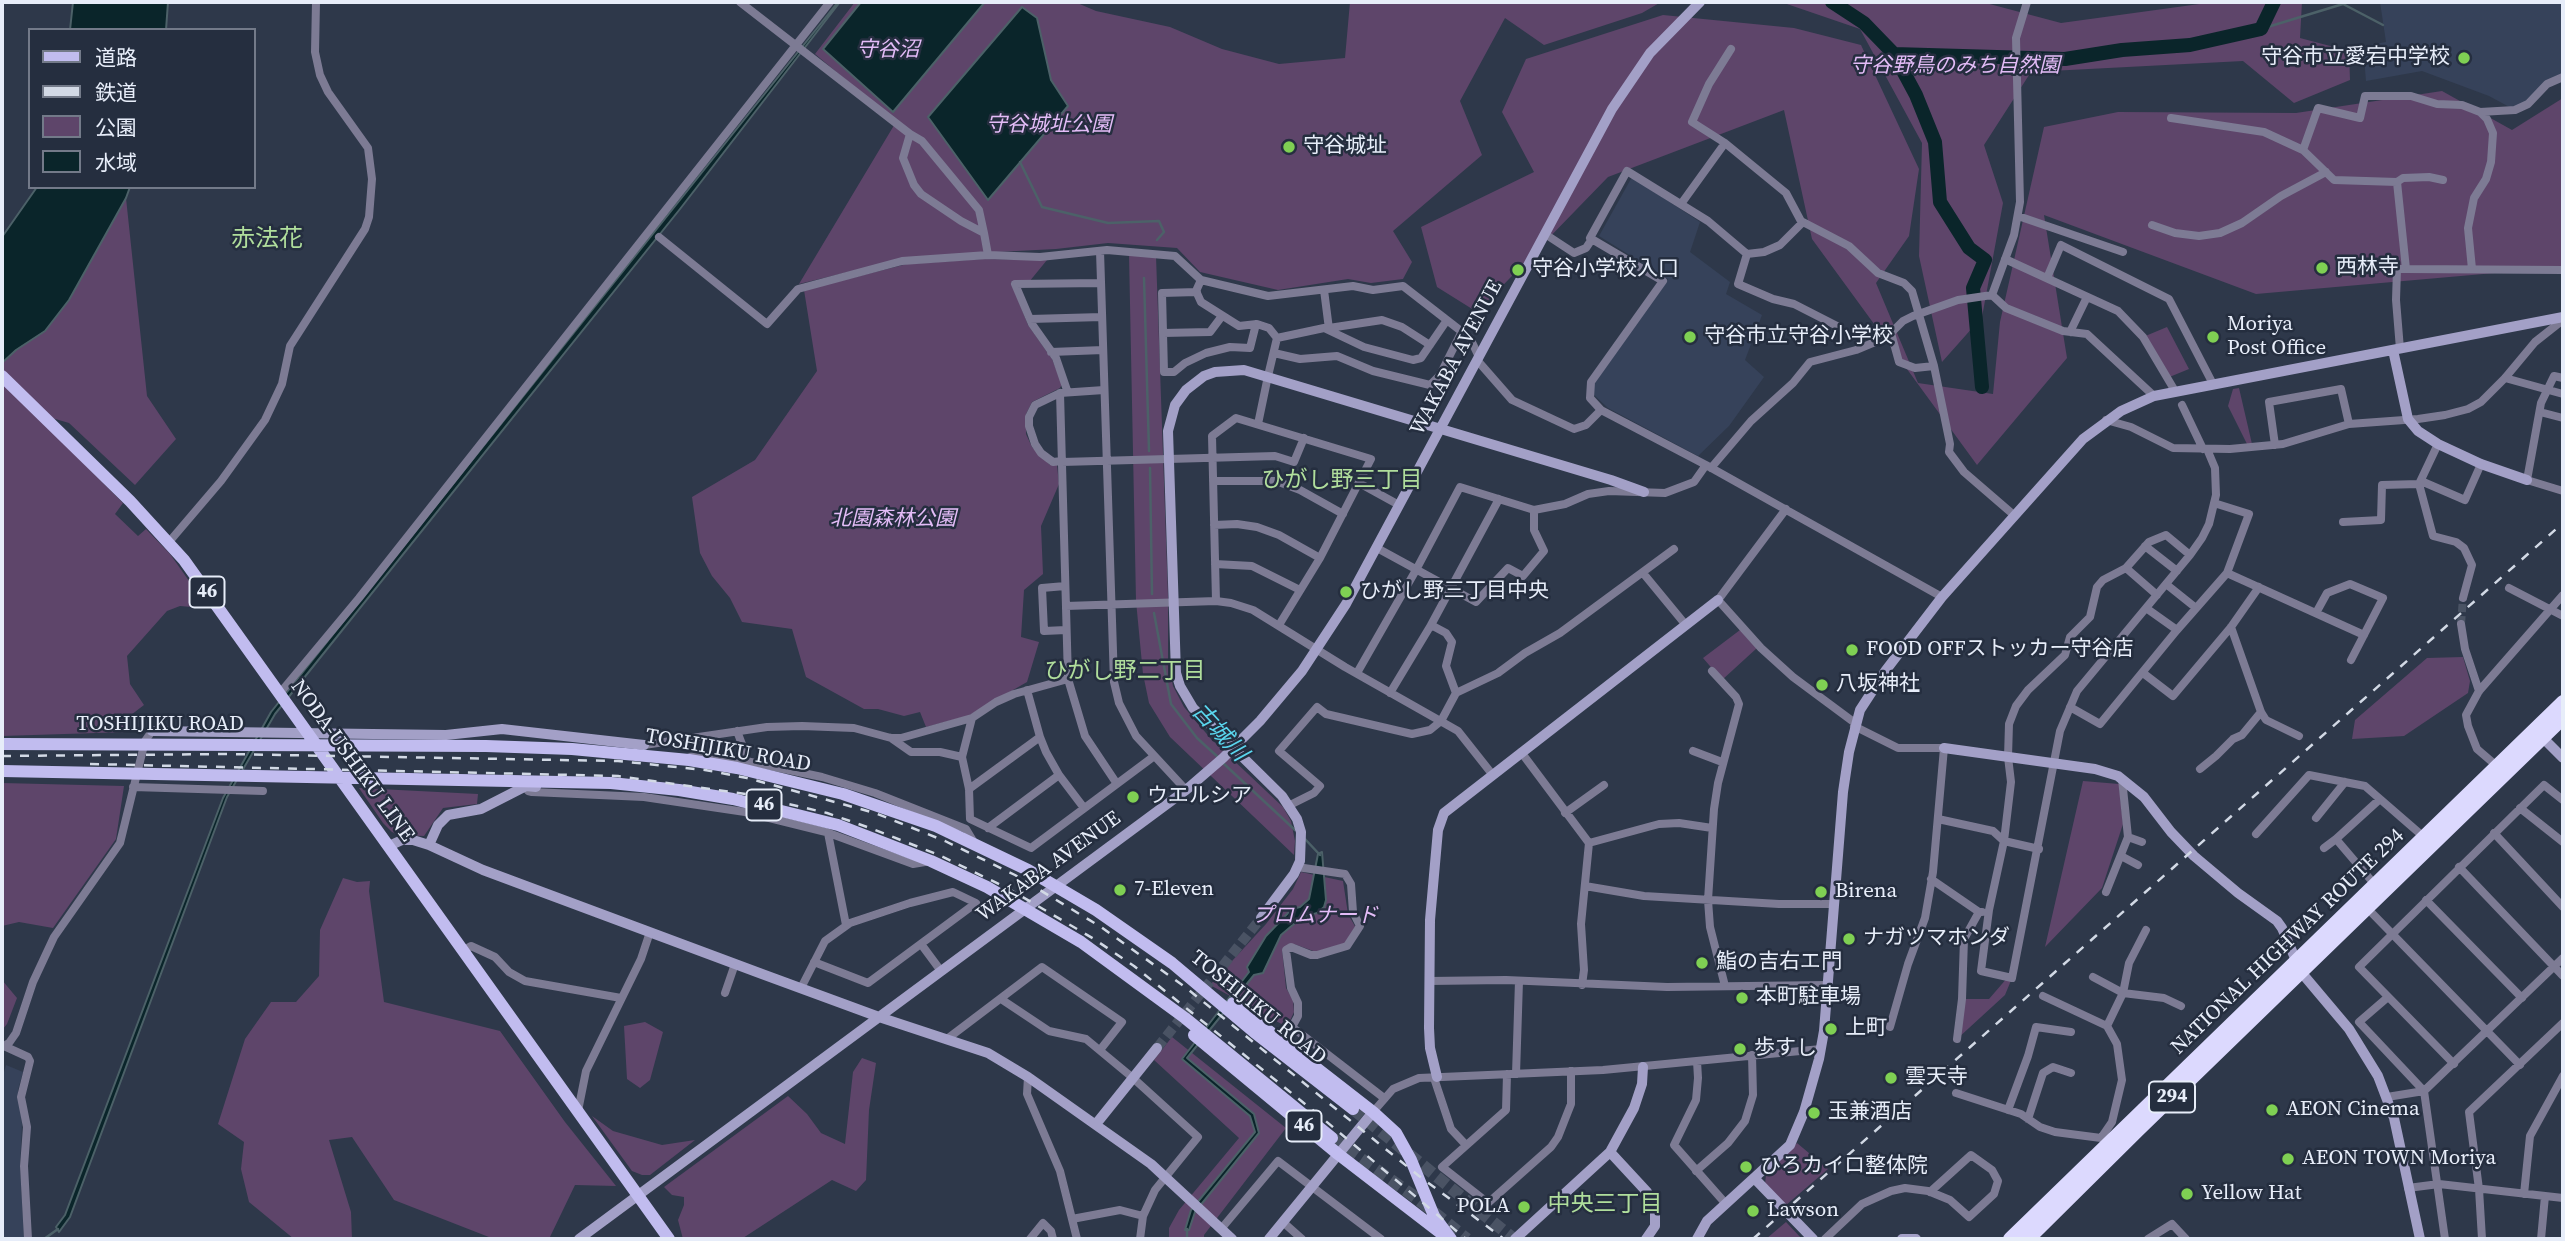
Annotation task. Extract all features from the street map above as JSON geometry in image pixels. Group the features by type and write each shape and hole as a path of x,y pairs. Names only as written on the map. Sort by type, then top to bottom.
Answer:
{"highway":[{"name":"NATIONAL HIGHWAY ROUTE 294","path":"2010,1239 2299,968 2368,908 2538,734 2563,702"},
{"name":"NATIONAL HIGHWAY ROUTE 294","path":"2299,968 2375,886 2498,767 2538,734 2563,718"},
{"name":"NATIONAL HIGHWAY ROUTE 294","path":"2028,1239 2108,1146"}],"main road":[{"name":"NODA-USHIKU LINE","path":"2,376 169,542 638,1195"},
{"name":"TOSHIJIKU ROAD","path":"2,744 486,746 598,750 749,771 843,794 936,826 1056,886 1143,941 1353,1109"},
{"name":"46","path":"2,771 489,780 525,784 584,783 604,789 679,790 760,804 838,825 931,861 1025,908 1082,942 1166,1004 1332,1138"},
{"name":"46","path":"1143,941 1210,985 1373,1112 1396,1133 1434,1216 1451,1239 1338,1154 1193,1035 1176,1019 1166,1004"},
{"name":"46","path":"638,1195 669,1239"}],"street":[{"path":"169,542 221,481 265,420 282,384 290,346 365,229 369,217 372,179 368,148 328,92 320,75 315,52 316,2"},
{"path":"740,2 922,141 979,210 988,255"},
{"path":"280,694 359,598 830,2"},
{"name":"WAKABA AVENUE","path":"579,1239 1186,790 1239,743 1287,690 1318,650 1377,548 1622,92 1650,54 1700,2"},
{"path":"1992,295 2014,235 2020,202 2016,38 2027,2"},
{"path":"1731,48 1709,84 1692,122 1725,144 1786,193 1801,220 1849,246 1878,273 1904,283 1913,294 1934,366 1950,444 1949,452 1964,472 2015,516"},
{"path":"2480,112 2515,110 2528,104 2547,85 2563,77"},
{"path":"2303,150 2318,108 2360,118 2365,96 2411,96 2437,104 2462,105 2480,112 2487,119 2493,133 2491,162 2486,179 2474,198 2468,228 2472,269"},
{"path":"2171,118 2264,132 2303,150 2334,180 2443,180"},
{"path":"910,134 904,159 917,191 984,233"},
{"path":"1681,204 1725,144"},
{"path":"1545,234 1574,253 1586,248 1627,171 1708,220 1747,254 1764,252 1780,245 1797,229 1801,220"},
{"path":"2152,225 2175,233 2199,236 2220,233 2242,223 2281,196 2326,172"},
{"path":"2397,182 2406,269"},
{"path":"2018,216 2123,252"},
{"path":"659,237 767,324 794,292 805,286 902,261 988,255 1040,257 1100,251 1175,256 1201,280 1273,296 1353,286 1373,290 1403,286 1470,338 1478,358 1512,400 1570,428 1581,428 1601,410"},
{"path":"1592,239 1662,281 1591,382 1590,398 1601,410 1709,466 1942,597"},
{"path":"2047,278 2061,245 2169,299 2213,384"},
{"path":"1100,251 1112,668 1116,693 1131,729 1153,757 1186,790"},
{"path":"1747,254 1738,284 1773,299 1794,304 1839,327"},
{"path":"2005,259 2118,311 2143,337 2175,391"},
{"path":"2563,270 2398,269 2396,300 2397,349 2408,419 2438,444 2481,464 2563,491"},
{"path":"1201,280 1196,292 1200,302 1239,326 1256,324 1269,328 1277,338 1258,424"},
{"path":"1101,283 1015,284 1030,319 1056,359 1063,391 1062,462 1068,679 1086,736 1117,784"},
{"path":"1324,290 1329,328"},
{"path":"1196,292 1162,293 1164,372 1174,372 1206,352 1230,347 1250,348 1256,324"},
{"path":"1357,673 1460,487 1534,510 1598,492 1665,493 1679,488 1694,482 1811,362 1856,350 1891,333 1903,321 1958,300 1992,295"},
{"path":"1992,295 2006,308 2070,332 2087,334 2154,396"},
{"path":"2070,332 2087,297"},
{"path":"1163,333 1210,332 1222,316"},
{"path":"1030,319 1102,317"},
{"path":"1697,1239 1707,1221 1785,1152 1797,1133 1821,1049 1846,767 1860,710 1886,670 1942,597 2083,439 2106,420 2154,396 2563,319"},
{"path":"2106,420 2131,427 2173,448 2205,449 2275,445 2349,424 2408,419 2468,409 2481,402 2535,342 2563,319"},
{"path":"1277,338 1382,320 1402,327 1430,345"},
{"path":"1329,328 1364,347 1413,360 1421,358 1447,320"},
{"path":"1274,353 1300,359 1336,355 1373,371 1430,385 1440,375 1462,331"},
{"path":"1891,333 1899,362 1915,368 1934,366"},
{"path":"1051,352 1103,350"},
{"path":"1261,918 1287,885 1297,867 1302,847 1301,832 1290,805 1203,720 1186,698 1180,686 1174,659 1170,419 1175,405 1194,383 1215,372 1233,369 1268,376 1644,492"},
{"path":"2527,480 2540,412 2554,376 2563,378"},
{"path":"2505,378 2563,394"},
{"path":"2275,445 2269,402 2341,389 2349,424"},
{"path":"1104,390 1063,391 1035,405 1029,417 1029,426 1041,453 1052,462 1275,456 1294,462 1304,438"},
{"path":"2182,405 2205,449 2217,480 2209,524 2190,555 2077,691 2060,730 2012,978 1981,971 1989,910 2004,841 2011,782 2008,757 2010,723 2016,706 2028,690 2066,655 2070,637 2090,617 2097,587 2103,580 2126,568 2149,542 2166,535 2190,555"},
{"path":"2540,412 2563,418"},
{"path":"1216,601 1212,436 1236,418 1371,459 1320,558 1279,625"},
{"path":"2438,444 2420,483 2434,536 2456,541 2464,548 2472,565 2463,598"},
{"path":"2343,522 2381,520 2382,485 2420,483 2465,500 2481,464"},
{"path":"1213,481 1276,481 1300,489 1343,514"},
{"path":"1359,483 1399,505"},
{"path":"1390,693 1431,625 1499,499"},
{"path":"2070,707 2100,724 2227,573 2249,514 2214,503"},
{"path":"1466,1145 1451,1129 1435,1077 1430,1048 1432,879 1440,820 1452,806 1492,774 1718,600 1786,509"},
{"path":"1377,548 1476,602 1508,568 1523,576 1544,551 1534,530 1534,510"},
{"path":"1214,525 1257,527 1279,535 1320,558"},
{"path":"2145,546 2177,571"},
{"path":"1290,805 1314,793 1320,786 1279,751 1317,707 1326,713 1412,734 1430,730 1441,721 1456,693 1498,673 1525,653 1560,634 1674,549"},
{"path":"1215,564 1252,566 1300,590"},
{"path":"2126,568 2157,595"},
{"path":"1643,573 1685,624"},
{"path":"2227,573 2364,635"},
{"path":"2166,584 2196,608"},
{"path":"2316,613 2327,593 2350,584 2383,598 2351,660"},
{"path":"1065,586 1042,588 1044,631 1066,630"},
{"path":"2143,673 2173,696 2231,628 2259,587"},
{"path":"2509,588 2563,616"},
{"path":"2498,767 2477,749 2466,715 2479,691 2563,595"},
{"path":"1718,600 1761,648 1793,677 1855,724 1898,748 1944,748 2095,769 2122,779 2144,797 2194,856 2277,921 2299,968 2358,1042 2387,1097 2420,1239"},
{"path":"1066,606 1216,601 1245,606 1441,721 1464,738 1492,774"},
{"path":"2146,608 2177,630"},
{"path":"2461,624 2465,649 2479,691"},
{"path":"1431,625 1446,633 1452,642 1446,666 1456,693"},
{"path":"2231,628 2266,720 2299,736"},
{"path":"1712,671 1736,697 1739,704 1722,762 1712,828 1708,900 1710,928 1725,986"},
{"path":"891,738 910,736 972,718 996,702 1068,679"},
{"path":"1027,690 1040,737 1059,775 1084,808"},
{"path":"2200,769 2233,739 2242,735 2261,712"},
{"path":"972,718 962,757 969,789 970,819 1031,848 1153,757"},
{"path":"3,1047 13,1040 33,982 54,937 120,843 145,741 152,731 446,735 502,729 644,745 768,727 814,726 854,728 891,738 911,752 940,752 962,757"},
{"path":"737,731 746,761"},
{"path":"2538,734 2563,758"},
{"path":"969,789 1040,737"},
{"path":"1890,1027 1908,964 1925,918 1944,748"},
{"path":"1693,751 1722,762"},
{"path":"1521,752 1589,844 1581,924 1584,971 1582,985"},
{"path":"685,760 700,753 822,777 875,793 966,829 976,845"},
{"path":"988,828 1059,775"},
{"path":"2256,834 2309,775 2365,786 2425,838"},
{"path":"2106,892 2128,837 2122,779"},
{"path":"489,780 500,790 497,802"},
{"path":"2316,818 2345,782"},
{"path":"429,845 438,825 448,815 481,809 525,784 528,791 532,792 604,789 745,812 828,833 913,864 931,861"},
{"path":"1565,813 1604,785"},
{"path":"2454,1064 2359,967 2544,785 2563,800"},
{"path":"133,787 264,791"},
{"path":"2325,848 2380,799"},
{"path":"2520,808 2563,842"},
{"path":"1938,819 1993,831 2004,841 2039,849"},
{"path":"1589,844 1659,824 1712,828"},
{"path":"828,833 846,925"},
{"path":"2494,833 2563,907"},
{"path":"2128,837 2142,842"},
{"path":"2336,839 2375,886"},
{"path":"389,846 402,840 429,845 483,870 735,964 988,1053 1028,1077 1166,1176 1232,1239"},
{"path":"2121,856 2138,865"},
{"path":"1297,867 1345,874 1351,884 1353,912 1360,926 1348,946 1317,956 1291,947 1286,950 1291,989 1298,1003 1298,1016 1292,1027 1384,1098"},
{"path":"2459,867 2563,976"},
{"path":"1931,879 1979,912 1989,910"},
{"path":"1585,886 1644,896 1834,904"},
{"path":"801,988 814,962 825,941 846,925 910,902 953,892 976,903 868,983 814,962"},
{"path":"2426,900 2522,998"},
{"path":"2368,908 2520,1065"},
{"path":"1957,1040 1962,999 1964,939 1979,912"},
{"path":"2107,1026 2123,993 2129,963 2146,930"},
{"path":"578,1111 586,1072 641,959 650,932"},
{"path":"921,944 941,971"},
{"path":"464,950 471,946 495,957 509,972 524,981 621,998"},
{"path":"2387,1097 2424,1091 2563,958"},
{"path":"725,993 735,964"},
{"path":"947,1039 1042,967 1122,1022 1100,1051"},
{"path":"2093,978 2123,993 2164,998 2181,1006"},
{"path":"1429,981 1519,981 1582,985 1828,985"},
{"path":"1519,981 1506,1110 1441,1167 1488,1203 1551,1147 1558,1137 1571,1104 1571,1071"},
{"path":"1956,1093 2008,1110 2040,1127 2108,1146 2122,1080 2117,1044 2107,1026 2043,996"},
{"path":"2388,997 2359,1022 2424,1091 2445,1239"},
{"path":"1001,999 1049,1031 1080,1037 1100,1051 1198,1137 1155,1190 1143,1216 1140,1239"},
{"path":"2482,1239 2469,1111 2563,1023"},
{"path":"2008,1110 2036,1027 2071,1032"},
{"path":"3,1047 28,1057 30,1061 21,1097 27,1127 24,1166 29,1239"},
{"path":"1096,1124 1157,1048"},
{"path":"1269,1239 1384,1098 1393,1089 1408,1081 1435,1077 1643,1067 1821,1049"},
{"path":"1696,1171 1728,1143 1745,1121 1753,1095 1752,1055"},
{"path":"1696,1061 1696,1100 1674,1145 1726,1204"},
{"path":"1515,1239 1610,1152 1622,1135 1634,1108 1642,1084 1643,1067"},
{"path":"2028,1119 2043,1073 2053,1067 2071,1073"},
{"path":"2524,1194 2530,1136 2563,1076"},
{"path":"1028,1077 1027,1094 1053,1150 1077,1239"},
{"path":"1610,1152 1647,1192 1655,1206 1655,1226 1646,1239"},
{"path":"1825,1239 1862,1204 1905,1188 1930,1192 1950,1200 1969,1217 1994,1194 1998,1181 1992,1170 1970,1155 1930,1192"},
{"path":"1222,1229 1278,1161 1381,1239"},
{"path":"1755,1179 1813,1239"},
{"path":"2409,1188 2439,1184 2563,1198"},
{"path":"2541,1239 2545,1196"},
{"path":"1072,1219 1120,1210 1143,1216"},
{"path":"1030,1239 1043,1223 1051,1231 1053,1239"},
{"path":"1284,1223 1302,1239"},
{"path":"2148,1239 2172,1224 2186,1239"},
{"path":"1902,1239 1916,1239"}],"shaded area":[{"name":"守谷市立愛宕中学校","path":"2380,2 2563,2 2563,77 2515,110 2489,96 2422,71 2366,81 2363,46 2386,42"},
{"name":"守谷市立守谷小学校","path":"1632,177 1700,222 1690,252 1730,282 1726,294 1762,315 1745,360 1764,377 1729,426 1698,456 1608,408 1593,394 1594,384 1668,279 1599,236"},
{"path":"6,1065 23,1072 18,1090 22,1124 20,1166 24,1239 2,1239 2,1079"}],"green space":[{"name":"守谷城址公園","path":"855,2 1075,2 1096,11 1170,27 1222,49 1279,64 1345,58 1350,2 1661,2 1642,13 1544,45 1505,18 1460,101 1482,155 1393,231 1412,262 1403,279 1371,283 1348,279 1278,290 1200,272 1177,248 1108,243 1056,249 958,254 848,272 799,284 896,122 815,54"},
{"name":"守谷野鳥のみち自然園","path":"1781,2 1982,2 2061,23 2214,2 2302,2 2300,38 2349,51 2350,80 2294,103 2243,61 2031,72 1984,145 2003,203 1982,317 1942,362 1919,256 1922,143 1860,29"},
{"path":"1663,15 1794,28 1861,45 1919,169 1909,236 1876,283 1918,383 1993,394 2000,322 2044,127 2118,112 2296,113 2442,91 2512,130 2563,98 2563,267 2256,294 2044,215 2067,358 1977,465 1812,239 1784,110 1608,177 1477,312 1437,287 1421,227 1534,172 1502,112 1526,59"},
{"path":"126,198 147,396 176,439 135,485 69,423 52,418 45,425 123,503 115,514 138,536 146,529 170,554 199,595 192,607 180,606 167,611 127,656 130,684 144,705 127,718 128,732 2,736 2,363 45,331 69,300"},
{"name":"プロムナード","path":"1129,254 1156,256 1168,660 1173,686 1184,707 1211,739 1283,807 1291,821 1295,841 1294,855 1170,737 1149,703 1143,674 1136,601"},
{"name":"北園森林公園","path":"983,259 1047,260 1029,282 1011,282 1028,325 1052,359 1062,384 1060,388 1032,402 1026,414 1026,434 1032,447 1050,465 1057,465 1059,484 1041,526 1043,574 1024,590 1021,637 1039,642 1027,682 968,716 926,727 920,712 904,716 878,709 864,709 806,677 792,629 742,622 730,598 712,576 700,553 692,497 755,460 817,371 804,290 907,264"},
{"path":"2167,327 2189,369 2167,378 2143,337"},
{"path":"2239,388 2252,444 2247,444 2228,406 2233,389"},
{"path":"1740,630 1757,648 1722,680 1703,658"},
{"path":"2463,657 2470,681 2468,693 2404,736 2352,739 2355,720 2427,658"},
{"path":"2083,781 2119,784 2123,824 2102,888 2045,947"},
{"path":"2,783 124,786 116,839 53,928 19,922 2,926"},
{"path":"359,788 478,794 477,804 443,808 424,836 399,835 383,823"},
{"name":"プロムナード","path":"1301,872 1343,881 1348,914 1356,928 1346,943 1316,952 1294,944 1282,949 1286,988 1293,1000 1294,1012 1287,1027 1210,985 1266,924 1293,889"},
{"path":"343,878 357,882 370,881 369,891 384,1002 500,1031 565,1122 616,1186 575,1185 549,1239 494,1239 394,1200 352,1137 329,1140 351,1212 352,1239 294,1239 249,1202 241,1169 244,1142 218,1124 245,1039 271,1002 296,1002 319,976 320,930"},
{"path":"2008,977 2012,978 2005,995 1957,1039 1962,999 1989,999"},
{"path":"2,980 17,998 2,1030"},
{"path":"645,1022 663,1032 650,1080 640,1088 627,1079 624,1026"},
{"path":"1172,1037 1286,1128 1204,1235 1204,1239 1169,1239 1169,1228 1179,1210 1239,1138 1154,1060"},
{"path":"862,1058 876,1063 869,1110 866,1180 856,1191 832,1180 743,1238 683,1239 678,1220 684,1197 672,1195 664,1187 788,1096 807,1114 821,1133 845,1144 853,1072"},
{"path":"592,1116 613,1131 662,1145 695,1140 650,1175 642,1175 632,1171"},
{"path":"1797,1143 1828,1169 1785,1206 1765,1184 1766,1175"},
{"path":"1786,1222 1802,1239 1766,1239"}],"water":[{"path":"73,2 168,2 166,28 70,28"},
{"path":"838,2 680,209 275,714 227,797 70,1217 59,1232 56,1227 65,1215 223,798 271,712"},
{"name":"守谷沼","path":"861,2 985,2 893,112 823,49"},
{"path":"1022,7 1037,18 1051,80 1068,106 988,200 928,117"},
{"path":"36,189 129,189 69,300 45,331 2,363 2,237"},
{"path":"1322,852 1326,900 1324,907 1317,913 1301,918 1281,935 1263,973 1254,975 1187,1058 1254,1114 1259,1133 1195,1212 1189,1230 1185,1230 1191,1210 1255,1132 1250,1116 1182,1059 1249,972 1247,967 1266,936 1292,909 1300,907 1309,899 1318,854"}],"waterway":[{"path":"1832,2 1864,23 1894,54 2065,59 2122,50 2190,45 2261,29 2274,2"},
{"path":"2261,29 2343,4 2383,25"},
{"path":"1894,54 1916,95 1935,142 1940,202 1969,248 1985,260 1973,288 1982,387"},
{"name":"古城川","path":"1020,162 1042,207 1108,223 1159,221 1164,232 1157,240"},
{"name":"古城川","path":"1144,278 1149,451"},
{"name":"古城川","path":"1150,468 1152,594"},
{"name":"古城川","path":"1154,613 1171,704 1197,738 1219,758"},
{"name":"古城川","path":"1223,763 1295,830"},
{"name":"古城川","path":"1305,839 1320,855"},
{"path":"44,1239 58,1229"},
{"name":"古城川","path":"1187,1229 1187,1239"}],"tunnel":[{"path":"2461,624 2463,598"},
{"path":"1157,1048 1261,918"},
{"path":"1353,1109 1514,1239"},
{"path":"1332,1138 1415,1197 1467,1239"}],"railway":[{"path":"1753,1239 2563,523"},
{"path":"2,756 225,754 618,761 705,770 747,778 875,813 945,841 1015,875 1101,927 1185,987 1419,1176 1504,1239"},
{"path":"90,764 618,776 746,794 827,813 939,855 1009,889 1094,939 1134,966 1315,1112 1466,1239"}],"place":[{"name":"守谷市立愛宕中学校","path":"2464,58"},
{"name":"守谷城址","path":"1289,147"},
{"name":"西林寺","path":"2322,268"},
{"name":"守谷小学校入口","path":"1518,270"},
{"name":"守谷市立守谷小学校","path":"1690,337"},
{"name":"Moriya Post Office","path":"2213,337"},
{"name":"ひがし野三丁目中央","path":"1346,592"},
{"name":"FOOD OFFストッカー守谷店","path":"1852,650"},
{"name":"八坂神社","path":"1822,685"},
{"name":"ウエルシア","path":"1133,797"},
{"name":"7-Eleven","path":"1120,890"},
{"name":"Birena","path":"1821,892"},
{"name":"ナガツマホンダ","path":"1849,939"},
{"name":"鮨の吉右エ門","path":"1702,963"},
{"name":"本町駐車場","path":"1742,998"},
{"name":"上町","path":"1831,1029"},
{"name":"歩すし","path":"1740,1049"},
{"name":"雲天寺","path":"1891,1078"},
{"name":"AEON Cinema","path":"2272,1110"},
{"name":"玉兼酒店","path":"1814,1113"},
{"name":"AEON TOWN Moriya","path":"2288,1159"},
{"name":"ひろカイロ整体院","path":"1746,1167"},
{"name":"Yellow Hat","path":"2187,1194"},
{"name":"POLA","path":"1524,1207"},
{"name":"Lawson","path":"1753,1211"}],"district":[{"name":"赤法花","path":"267,240"},
{"name":"ひがし野三丁目","path":"1342,481"},
{"name":"ひがし野二丁目","path":"1125,672"},
{"name":"中央三丁目","path":"1605,1205"}]}
